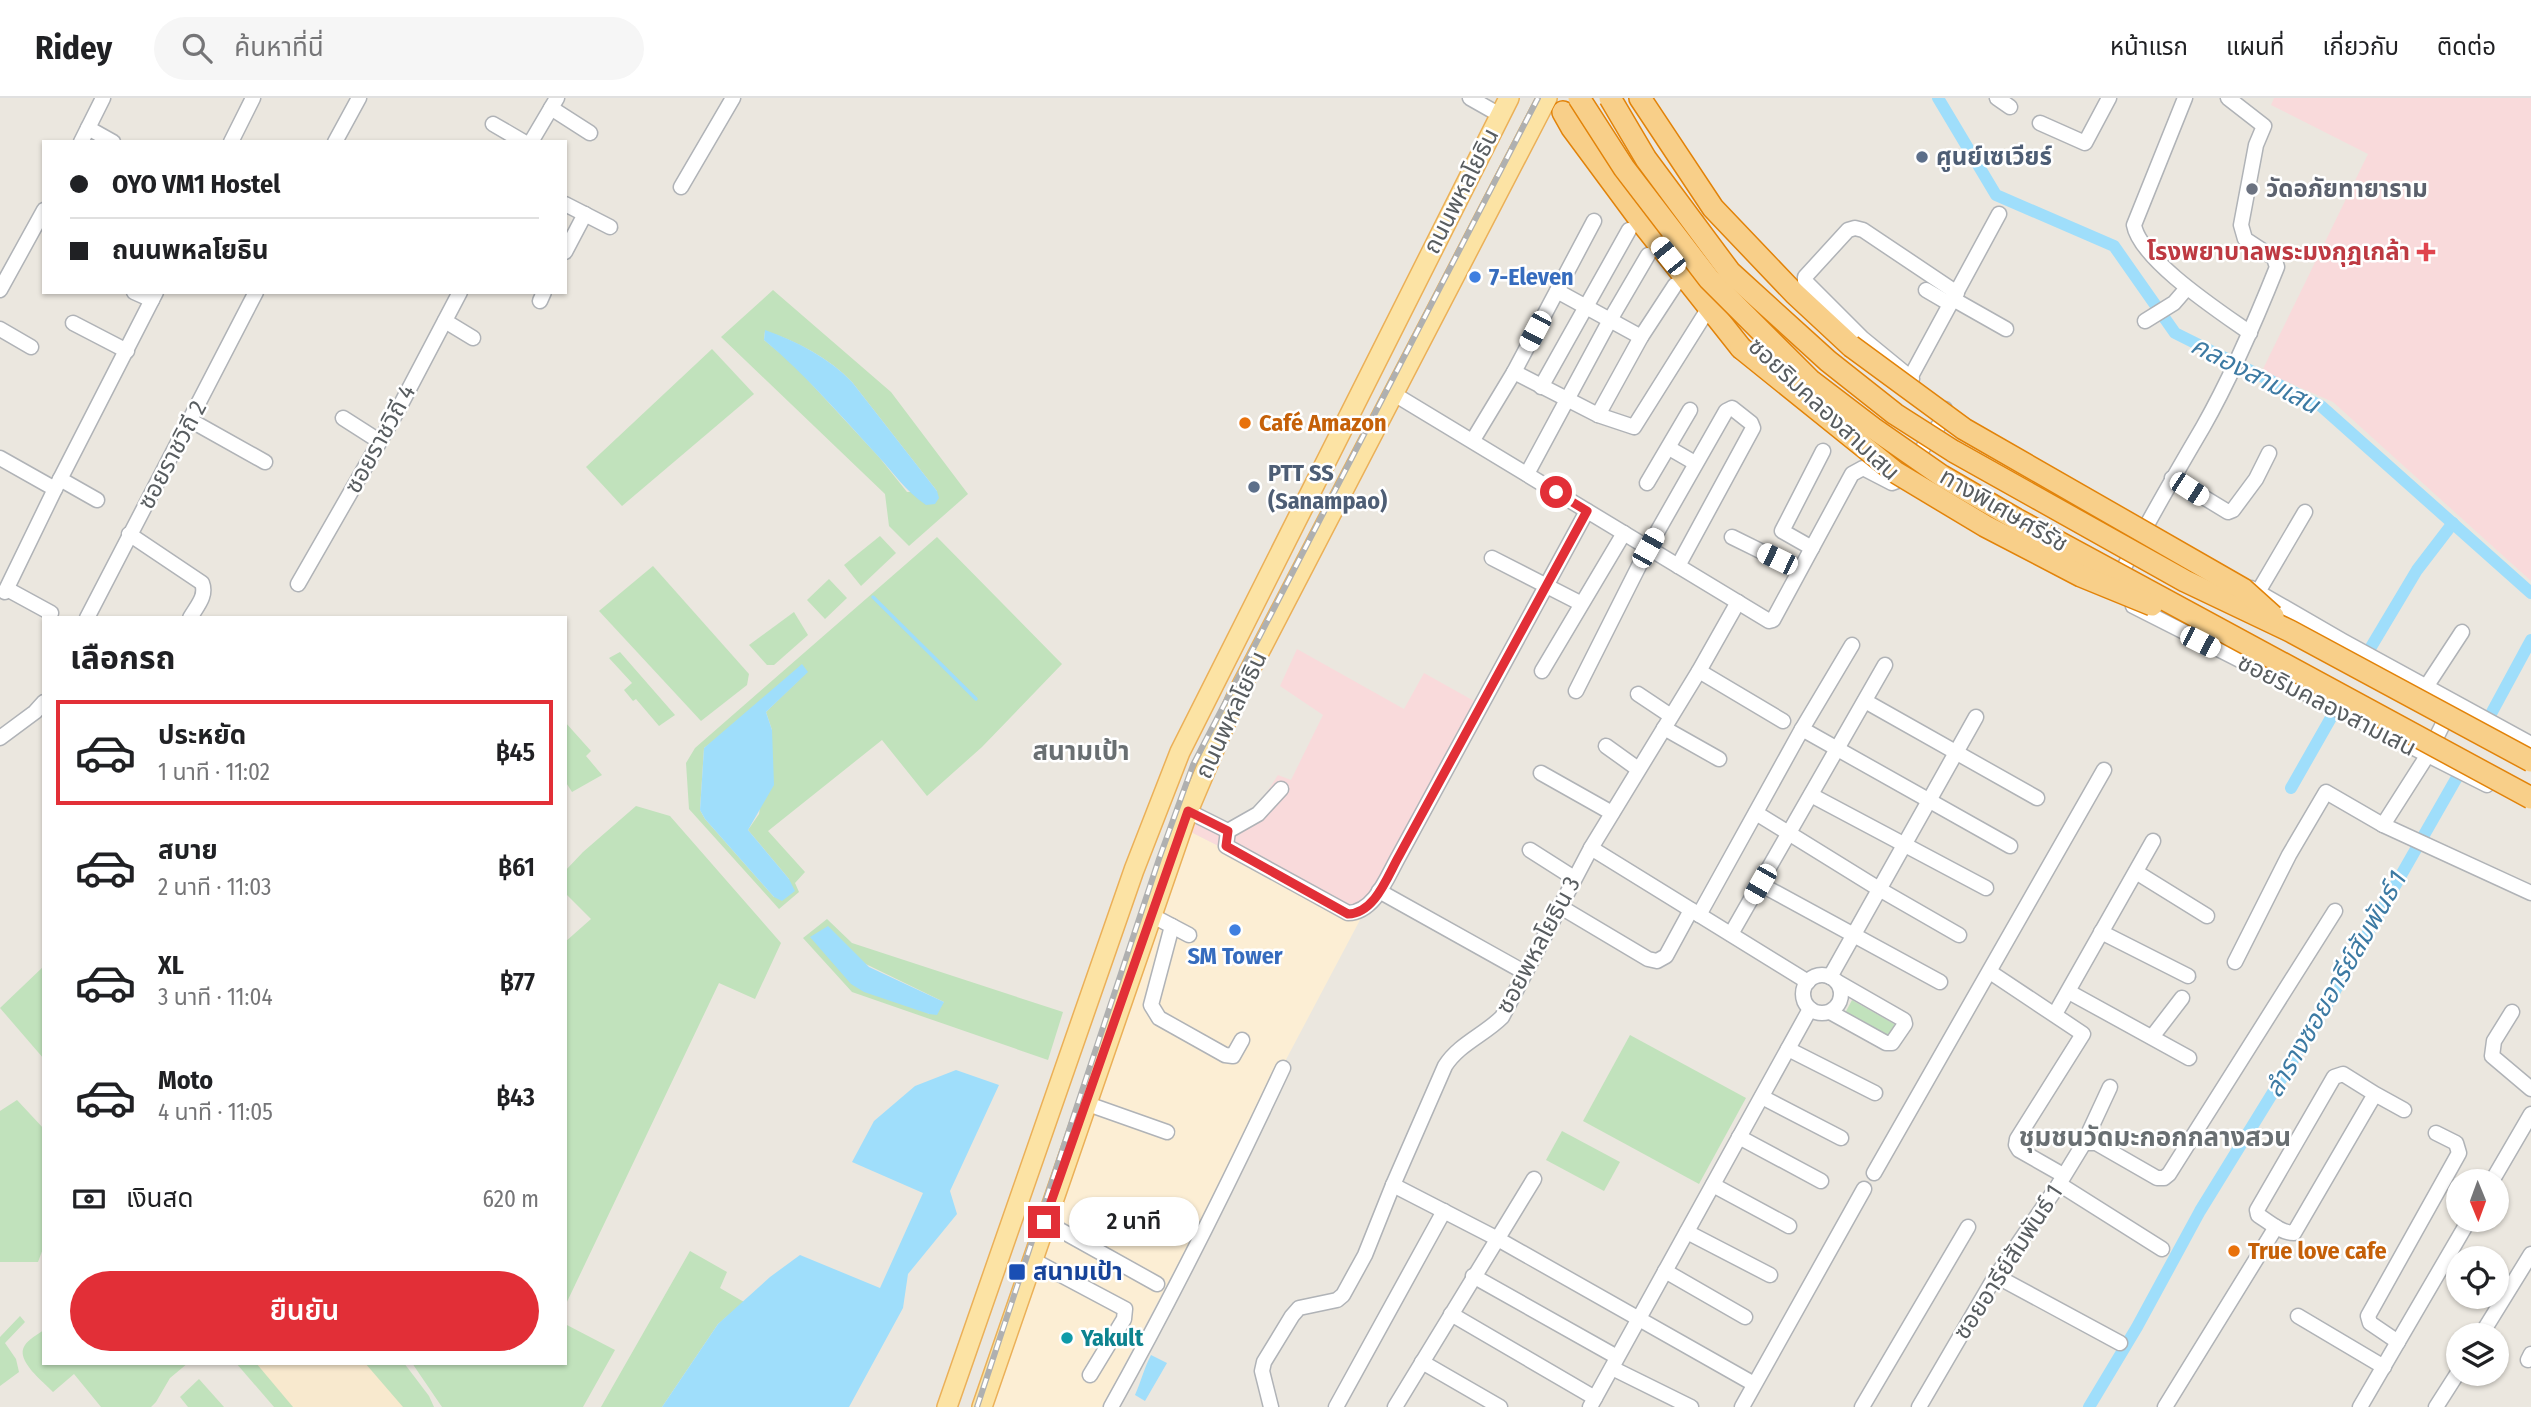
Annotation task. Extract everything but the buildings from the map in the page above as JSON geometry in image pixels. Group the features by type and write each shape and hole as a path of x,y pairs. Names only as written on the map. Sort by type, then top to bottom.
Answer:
{"highway":[{"name":"ทางพิเศษศรีรัช","path":"1610,98 1647,159 1730,272 1828,361 1876,399 1953,452 2056,510 2185,581 2290,631 2531,761"},
{"path":"1640,98 1713,208 1795,294 1851,346 1964,429 2243,589 2290,631"},
{"name":"ทางพิเศษศรีรัช","path":"1559,102 1624,168 1709,279 1810,380 1873,428 1942,476 2531,798"},
{"path":"1559,102 1572,128 1661,251 1741,348 1895,472 1985,526 2081,576 2142,601 2210,624"}],"main road":[{"name":"ถนนพหลโยธิน","path":"982,1407 1188,811 1239,691 1394,394 1559,102"},
{"name":"ถนนพหลโยธิน","path":"947,1407 1150,826 1180,752 1504,106"},
{"path":"1300,513 1325,527"},
{"path":"1062,1074 1092,1084"}],"street":[{"path":"82,140 103,98"},
{"path":"232,140 253,98"},
{"path":"336,140 359,98"},
{"path":"681,187 733,98"},
{"path":"1470,98 1504,106"},
{"path":"1997,98 2010,107"},
{"path":"2040,124 2085,143 2109,98"},
{"path":"2185,98 2134,225 2140,239 2161,264 2187,288 2250,333"},
{"path":"2109,594 2240,354 2277,262 2245,239 2241,225 2256,145 2264,126 2228,98"},
{"path":"532,140 554,103 590,133"},
{"path":"493,124 521,140"},
{"path":"88,128 109,140"},
{"path":"567,205 610,227"},
{"path":"0,290 42,214"},
{"path":"567,248 585,214"},
{"path":"1910,377 1999,214"},
{"path":"1473,440 1514,372 1594,221"},
{"path":"1541,387 1629,230"},
{"path":"1394,394 1765,620 1773,620 1852,474 1863,468 1892,483 1900,480 1946,415 1945,408 1938,400 1862,338 1805,281 1807,272 1847,230 1863,230 1953,298 2006,330"},
{"path":"1527,474 1610,320 1661,251"},
{"name":"ซอยริมคลองสามเสน","path":"1661,251 1746,339 1794,384 1881,455 1900,480 1992,534 2531,810"},
{"path":"1598,415 1641,337 1675,285"},
{"path":"2151,318 2174,303 2187,288"},
{"path":"1556,290 1641,337"},
{"path":"1926,290 1953,298"},
{"name":"ซอยราชวิถี 2","path":"88,616 255,294"},
{"name":"ซอยราชวิถี 4","path":"298,584 459,294"},
{"path":"51,613 6,590 57,484 154,296"},
{"path":"1514,372 1567,401 1634,428 1705,314"},
{"path":"445,321 473,338"},
{"path":"74,323 127,351"},
{"path":"0,329 31,347"},
{"path":"1576,691 1648,548 1728,408 1732,408 1751,423 1753,428 1678,566"},
{"path":"1647,483 1690,410"},
{"path":"1946,415 2062,483 2145,526 2531,744"},
{"path":"343,418 379,440"},
{"path":"190,421 265,462"},
{"path":"1669,448 1695,463"},
{"path":"1812,548 1782,531 1823,452"},
{"path":"2172,478 2228,512 2233,510 2256,479 2269,453"},
{"path":"0,458 97,500"},
{"path":"1228,831 1226,846 1348,914 1358,913 1368,906 1380,891 1587,511"},
{"path":"2258,592 2305,512"},
{"path":"1542,671 1624,533"},
{"path":"130,534 202,583 205,589 203,597 191,616"},
{"path":"1732,537 1799,570"},
{"path":"1492,558 1580,603"},
{"name":"ซอยพหลโยธิน 3","path":"1271,1407 1262,1371 1264,1362 1298,1308 1338,1300 1343,1295 1365,1255 1445,1066 1454,1052 1502,1017 1591,848 1738,602"},
{"path":"2426,687 2462,632"},
{"path":"1559,906 1648,959 1657,961 1666,956 1756,813 1852,645"},
{"path":"1731,934 1885,666"},
{"path":"1699,671 1783,721"},
{"path":"1638,694 1667,722 1719,759"},
{"path":"1865,701 2037,798"},
{"path":"2383,825 2427,755 2454,702"},
{"path":"0,738 42,704"},
{"path":"1833,979 1854,934 1976,717"},
{"path":"1802,729 2010,846"},
{"path":"1606,746 1639,769"},
{"path":"1874,1173 2104,770"},
{"path":"1541,773 1612,813"},
{"path":"1228,831 1258,814 1281,789"},
{"path":"2235,962 2289,855 2326,792 2383,825 2531,893"},
{"path":"1811,795 1986,888"},
{"path":"1188,811 1228,831"},
{"path":"1756,813 1959,935"},
{"path":"2055,1014 2153,841"},
{"path":"1591,848 1808,982"},
{"path":"1530,850 1574,878"},
{"path":"2136,872 2207,916"},
{"path":"1760,884 1940,982"},
{"path":"1380,891 1524,972"},
{"path":"2084,1143 2096,1143 2157,1178 2164,1178 2169,1174 2335,911"},
{"path":"1151,915 1189,935"},
{"path":"1172,926 1151,1004 1159,1018 1225,1055 1233,1056 1242,1040"},
{"path":"2101,932 2189,976"},
{"path":"1990,972 2083,1034 2017,1139 2019,1150 2162,1249"},
{"path":"1818,976 1833,979 1904,1020 1905,1024 1892,1042 1886,1043 1830,1012 1820,1013 1810,1009 1803,993 1808,982 1818,976"},
{"path":"1830,1012 1839,1004 1841,998 1841,992 1833,979"},
{"path":"2069,992 2189,1058"},
{"path":"2152,1037 2182,998"},
{"path":"1451,1314 1592,1402 1810,1009"},
{"path":"2512,1012 2494,1041 2492,1056 2531,1089"},
{"path":"1788,1049 1875,1093"},
{"path":"1111,1407 1221,1201 1283,1068"},
{"path":"2375,1094 2296,1231 2290,1234 2258,1215 2257,1210 2334,1077 2343,1074 2404,1110"},
{"name":"ซอยอารีย์สัมพันธ์ 1","path":"1919,1407 1996,1276 2084,1143 2110,1087"},
{"path":"1762,1097 1841,1138"},
{"path":"1085,1103 1167,1132"},
{"path":"2499,1169 2531,1114"},
{"path":"2398,1342 2370,1323 2368,1316 2459,1153 2456,1143 2436,1133"},
{"path":"1739,1137 1821,1181"},
{"path":"1395,1407 1534,1179"},
{"path":"1393,1185 1496,1238 1754,1384"},
{"path":"1713,1185 1789,1226"},
{"path":"1742,1407 1864,1189"},
{"path":"1336,1407 1444,1211"},
{"path":"1044,1222 1157,1284"},
{"path":"1862,1407 1968,1227"},
{"path":"2165,1407 2276,1227"},
{"path":"1687,1232 1770,1275"},
{"path":"2360,1407 2462,1232"},
{"path":"2490,1323 2525,1277 2531,1254"},
{"path":"1031,1259 1125,1309 1124,1319 1090,1375"},
{"path":"1665,1271 1745,1317"},
{"path":"1474,1276 1691,1407"},
{"path":"1996,1276 2120,1343"},
{"path":"2298,1316 2384,1367"},
{"path":"1422,1362 1500,1407"},
{"path":"2436,1407 2449,1386"}],"shaded area":[{"name":"โรงพยาบาลพระมงกุฎเกล้า","path":"2274,98 2531,98 2531,581 2333,402 2262,371 2368,154 2271,105"},
{"path":"1297,649 1404,709 1424,673 1483,706 1361,918 1189,831 1200,810 1224,825 1252,815 1278,775 1291,780 1323,715 1280,686"},
{"path":"1189,831 1361,918 1102,1407 989,1407"}],"green space":[{"path":"773,290 891,392 968,494 909,546 889,526 885,494 721,337","holes":["765,331 801,345 843,373 937,491 907,492 879,457 792,363 764,340"]},
{"path":"712,349 754,394 622,506 586,467"},
{"path":"880,536 896,553 861,586 844,565"},
{"path":"937,537 1062,664 982,747 927,796 882,740 768,831 805,872 795,883 799,892 779,909 689,809 686,763 695,748","holes":["807,672 766,712 772,730 759,814 748,830 789,879 774,897 700,810 704,748"]},
{"path":"653,566 749,674 747,685 701,721 599,611"},
{"path":"829,579 847,598 825,619 807,600"},
{"path":"794,612 808,635 774,665 767,665 749,645"},
{"path":"620,652 675,715 659,726 636,699 633,701 624,690 632,683 609,658"},
{"path":"567,724 591,751 586,756 602,775 572,792 567,784"},
{"path":"636,806 670,816 781,943 755,999 719,983 567,1302 567,940 591,919 567,895 567,869"},
{"path":"827,919 852,943 1063,1012 1048,1060 852,992 803,938","holes":["810,937 944,1002 929,1014"]},
{"path":"42,968 42,1057 0,1008"},
{"path":"1852,1000 1903,1029 1894,1045 1843,1017"},
{"path":"1630,1035 1746,1098 1699,1184 1583,1121"},
{"path":"17,1100 42,1127 42,1251 38,1262 0,1262 0,1111"},
{"path":"1562,1131 1620,1162 1604,1191 1546,1160"},
{"path":"690,1251 727,1272 720,1288 744,1302 718,1324 662,1407 601,1407"},
{"path":"20,1316 25,1322 5,1343 16,1359 19,1372 0,1386 0,1337"},
{"path":"567,1325 615,1350 583,1407 442,1407 413,1365 567,1365"},
{"path":"42,1331 42,1365 186,1365 170,1378 151,1407 101,1407 74,1374 53,1392 23,1357 25,1345"},
{"path":"238,1365 406,1365 434,1407 274,1407"},
{"path":"199,1379 224,1407 188,1407 180,1397"}],"sand":[{"path":"258,1365 367,1365 403,1407 293,1407"}],"water":[{"path":"765,330 812,351 852,382 937,491 939,498 935,504 926,505 906,488 822,396 764,340"},
{"path":"802,664 808,672 766,712 772,730 774,785 748,830 789,879 795,891 782,901 774,897 700,810 704,748"},
{"path":"828,926 869,967 944,1002 937,1015 864,992 851,984 810,937"},
{"path":"956,1070 999,1085 950,1191 957,1214 908,1274 903,1308 849,1407 662,1407 718,1324 770,1277 800,1255 880,1288 923,1193 852,1162 874,1121 915,1086"},
{"path":"1151,1355 1167,1363 1145,1401 1135,1395"}],"waterway":[{"name":"คลองสามเสน","path":"1938,98 1996,195 2114,246 2175,333 2321,406 2531,593"},
{"path":"2371,647 2417,570 2453,523"},
{"path":"873,597 976,699"},
{"name":"ลำรางซอยอารีย์สัมพันธ์ 1","path":"2492,712 2531,640"},
{"path":"2291,788 2332,716"},
{"name":"ลำรางซอยอารีย์สัมพันธ์ 1","path":"2089,1407 2137,1327 2200,1211 2328,1003 2456,779"}],"railway":[{"path":"977,1407 1159,859 1193,765 1538,98"}],"place":[{"name":"ศูนย์เซเวียร์","path":"1922,157"},
{"name":"วัดอภัยทายาราม","path":"2252,189"},
{"name":"โรงพยาบาลพระมงกุฎเกล้า","path":"2426,252"},
{"name":"7-Eleven","path":"1475,277"},
{"name":"Café Amazon","path":"1245,423"},
{"name":"PTT SS (Sanampao)","path":"1254,487"},
{"name":"SM Tower","path":"1235,930"},
{"name":"True love cafe","path":"2234,1251"},
{"name":"สนามเป้า","path":"1017,1272"},
{"name":"Yakult","path":"1067,1338"}],"district":[{"name":"สนามเป้า","path":"1081,751"},
{"name":"ชุมชนวัดมะกอกกลางสวน","path":"2155,1137"}],"route":[{"path":"1044,1222 1188,811 1228,831 1226,846 1348,914 1358,913 1368,906 1380,891 1587,511 1556,492"}]}
